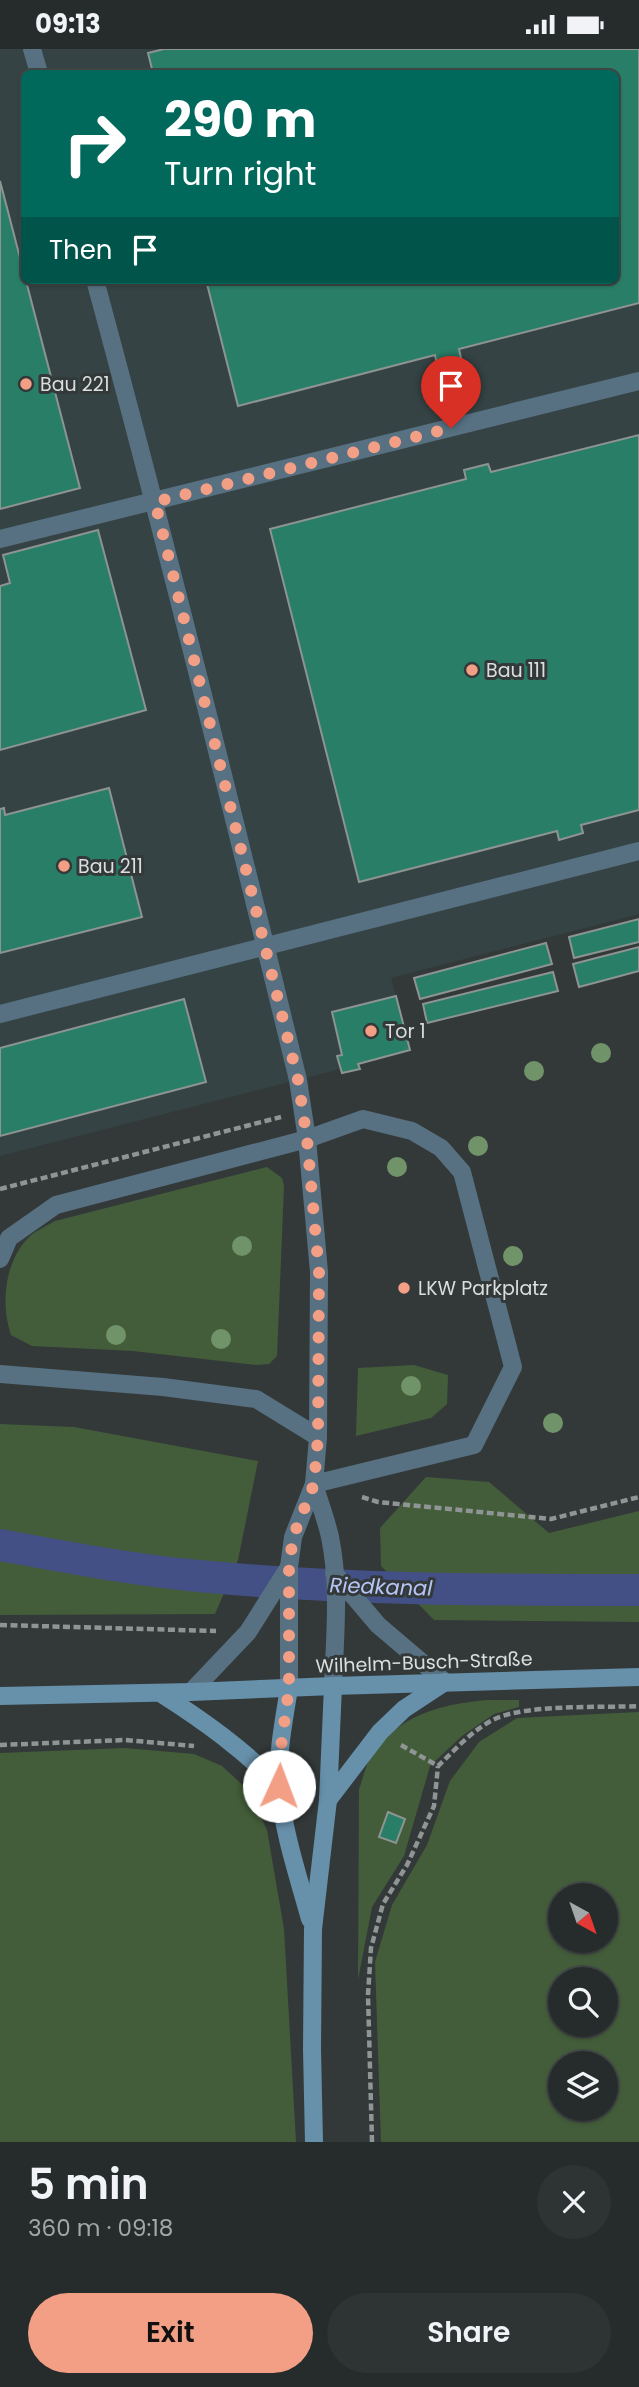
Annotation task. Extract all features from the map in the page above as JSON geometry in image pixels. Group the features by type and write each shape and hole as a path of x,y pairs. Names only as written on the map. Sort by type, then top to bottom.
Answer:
{"main road":[{"name":"Wilhelm-Busch-Straße","path":"0,1696 639,1677"},
{"path":"328,1800 380,1732 404,1709 445,1682"},
{"path":"314,2142 313,1929 328,1800 332,1686"},
{"path":"289,1688 281,1740 279,1786 293,1857 313,1929"},
{"path":"160,1693 222,1734 279,1786"}],"lane":[{"path":"32,49 38,70"},
{"path":"96,284 155,502 265,946 298,1080 307,1139 319,1272 318,1437 314,1484 293,1537 289,1567 289,1688"},
{"path":"0,539 639,381"},
{"path":"0,1014 639,851"},
{"path":"0,1259 9,1238 56,1205 307,1139 363,1119 412,1131 441,1148 461,1172 513,1367 474,1445 314,1484"},
{"path":"0,1374 163,1387 256,1399 318,1437"},
{"path":"314,1484 330,1538 334,1573 332,1686"},
{"path":"191,1692 248,1632 289,1567"},
{"path":"334,1573 378,1625 445,1682"}],"path":[{"path":"0,1189 303,1112"},
{"path":"353,1495 378,1502 551,1519 639,1497"},
{"path":"0,1625 248,1632"},
{"path":"372,2142 368,1995 371,1948 383,1904 407,1865 434,1806 438,1766 465,1739 497,1718 527,1710 639,1706"},
{"path":"380,1732 438,1766"}],"shaded area":[{"path":"0,49 639,49 639,914 391,978 410,1050 359,1064 360,1069 342,1073 340,1069 0,1156"}],"green space":[{"path":"267,1167 282,1178 284,1186 277,1356 269,1364 257,1365 133,1351 32,1346 11,1335 6,1309 10,1269 22,1246 36,1232 55,1221"},
{"path":"414,1365 448,1375 447,1404 431,1418 356,1436 358,1368"},
{"path":"0,1424 74,1427 258,1461 238,1560 215,1614 0,1615"},
{"path":"426,1477 489,1482 549,1533 639,1511 639,1622 434,1620 381,1566 380,1528"},
{"path":"486,1700 519,1700 519,1707 494,1714 462,1736 430,1766 404,1856 372,1907 358,1980 359,1789 367,1764 382,1743 407,1722 436,1709"},
{"path":"639,1712 639,2142 381,2142 375,1962 392,1905 427,1845 450,1781 479,1742 517,1718"},
{"path":"125,1748 194,1754 222,1766 247,1789 267,1830 284,1929 296,2142 0,2142 0,1753"}],"building":[{"path":"164,49 639,49 639,303 459,349 461,358 437,364 435,355 238,406 207,284 619,284 619,70 152,70 148,53"},
{"name":"Bau 221","path":"0,181 21,262 21,284 27,284 80,488 0,509"},
{"name":"Bau 111","path":"639,435 639,810 581,825 583,833 559,840 557,831 359,882 270,529 466,479 464,470 488,464 491,472"},
{"path":"98,530 146,710 0,750 0,586 10,583 3,555"},
{"name":"Bau 211","path":"109,788 142,917 0,953 0,809 4,808 5,815"},
{"path":"639,919 639,942 574,958 569,937"},
{"path":"546,943 552,964 420,999 414,978"},
{"path":"639,947 639,971 579,987 573,964"},
{"path":"553,972 558,991 427,1023 423,1004"},
{"name":"Tor 1","path":"396,996 410,1050 358,1064 360,1069 342,1073 337,1056 342,1055 332,1012"},
{"path":"184,999 206,1082 0,1136 0,1048"},
{"path":"388,1812 405,1819 396,1843 379,1837"}],"waterway":[{"name":"Riedkanal","path":"0,1545 149,1570 254,1581 419,1588 639,1590"}],"place":[{"name":"Bau 221","path":"26,384"},
{"name":"Bau 111","path":"472,670"},
{"name":"Bau 211","path":"64,866"},
{"name":"Tor 1","path":"371,1031"},
{"name":"LKW Parkplatz","path":"404,1288"}],"route":[{"path":"279,1786 280,1754 289,1688 289,1567 293,1537 314,1484 318,1437 319,1272 307,1139 298,1080 155,502 451,428"}]}
